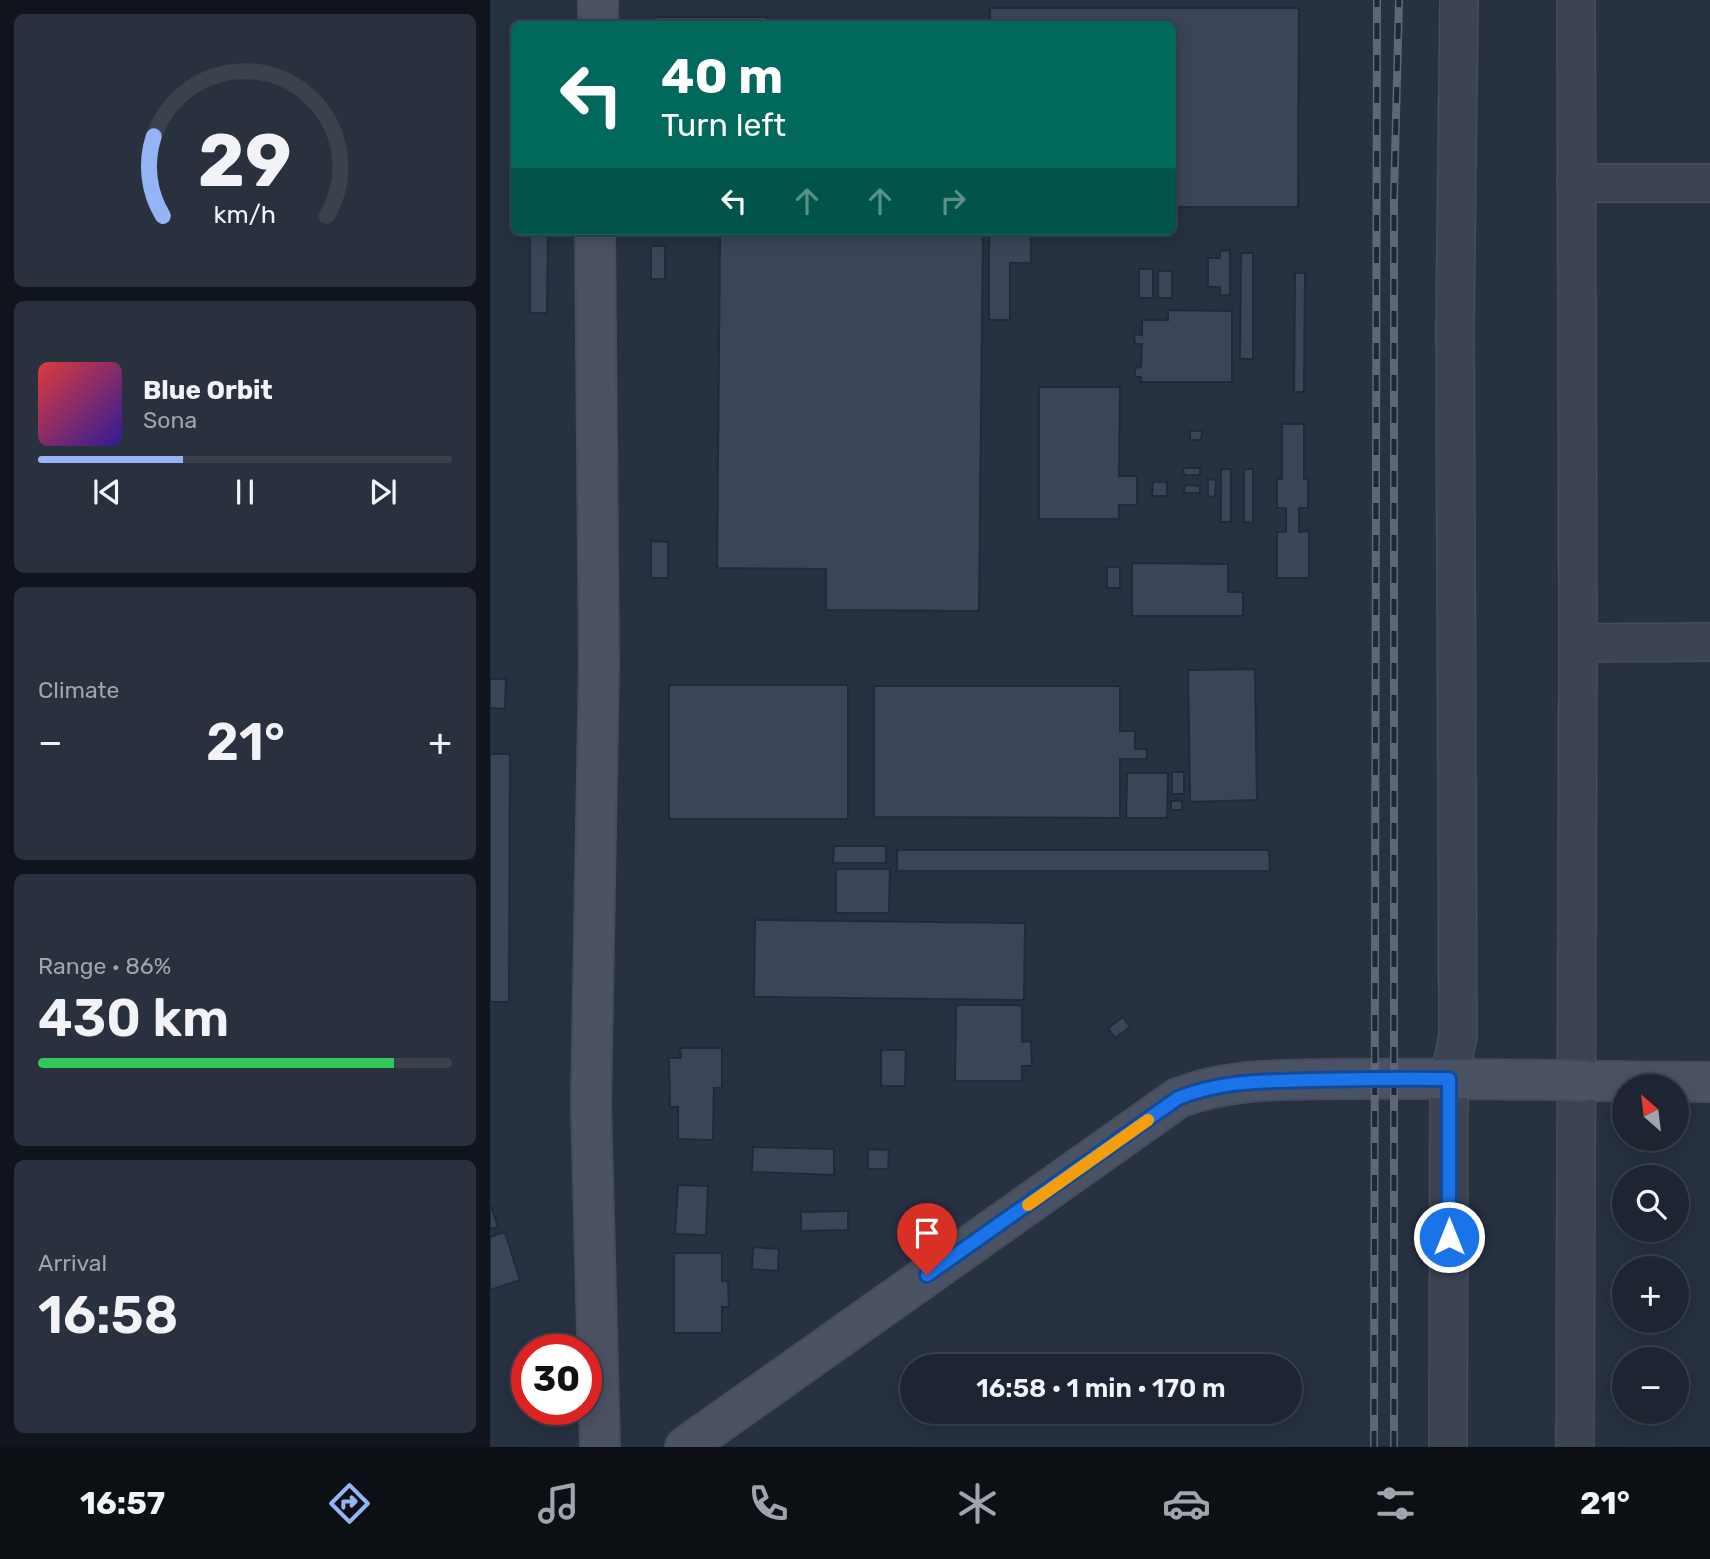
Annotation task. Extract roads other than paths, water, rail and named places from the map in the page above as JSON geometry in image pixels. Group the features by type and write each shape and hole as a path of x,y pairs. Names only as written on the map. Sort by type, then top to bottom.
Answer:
{"street":[{"path":"598,0 598,21"},
{"path":"1448,1447 1449,1079 1458,1036 1455,326 1459,0"},
{"path":"1575,1447 1576,0"},
{"path":"1576,183 1710,183"},
{"path":"595,235 599,663 591,1104 600,1447"},
{"path":"1577,643 1710,642"},
{"path":"685,1447 1178,1098 1202,1088 1233,1082 1396,1078 1710,1082"}],"railway":[{"path":"1374,1447 1377,0"},
{"path":"1394,1447 1394,196 1399,0"}]}
